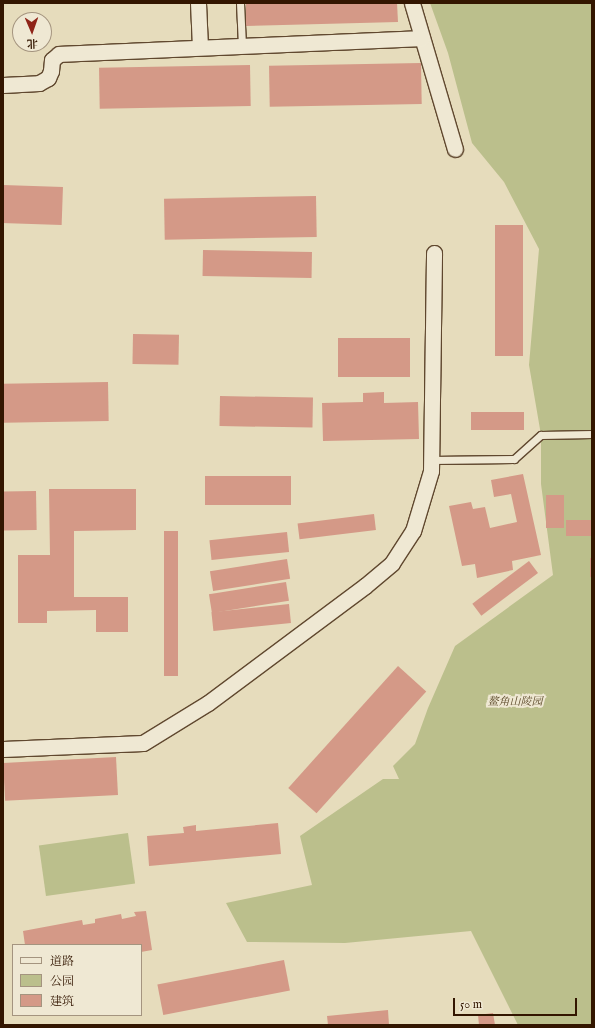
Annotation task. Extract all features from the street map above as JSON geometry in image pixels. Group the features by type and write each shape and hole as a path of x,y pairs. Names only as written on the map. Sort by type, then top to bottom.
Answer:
{"street":[{"path":"198,3 200,48"},
{"path":"412,3 454,149"},
{"path":"3,85 39,83 48,78 51,71 52,60 59,54 422,38"},
{"path":"3,749 143,743 208,703 365,586 392,563 413,531 431,471 434,253"}],"lane":[{"path":"240,3 242,46"},
{"path":"431,460 514,459 541,435 592,434"}],"green space":[{"name":"鳌角山陵园","path":"430,3 592,3 592,1025 518,1025 471,931 345,943 247,942 226,903 312,885 300,836 383,779 399,779 393,766 415,744 428,708 455,646 553,575 541,484 541,435 529,365 539,249 504,182 472,143 448,53"},
{"path":"128,833 135,884 46,896 39,846"}],"building":[{"path":"246,3 397,3 398,22 246,26"},
{"path":"421,63 422,104 270,107 269,66"},
{"path":"250,65 251,106 100,109 99,68"},
{"path":"3,185 63,187 62,225 3,223"},
{"path":"316,196 317,237 165,240 164,199"},
{"path":"495,225 523,225 523,356 495,356"},
{"path":"203,250 312,252 312,278 203,276"},
{"path":"133,334 179,335 178,365 132,364"},
{"path":"338,338 410,338 410,377 338,377"},
{"path":"108,382 109,421 4,423 3,384"},
{"path":"384,392 384,403 418,402 419,439 323,441 322,403 363,402 363,393"},
{"path":"220,396 313,398 312,428 219,426"},
{"path":"471,412 524,412 524,430 471,430"},
{"path":"523,474 541,555 512,561 513,570 477,578 475,564 462,566 449,506 471,502 473,509 485,507 490,528 517,522 511,494 494,497 491,480"},
{"path":"205,476 291,476 291,505 205,505"},
{"path":"49,489 136,489 136,530 74,531 74,597 128,597 128,632 96,632 96,610 47,611 47,623 18,623 18,555 50,555"},
{"path":"36,491 37,530 4,531 3,492"},
{"path":"546,495 564,495 564,528 546,528"},
{"path":"374,514 376,530 300,539 298,523"},
{"path":"566,520 591,520 591,536 566,536"},
{"path":"164,531 178,531 178,676 164,676"},
{"path":"287,532 289,552 212,560 209,540"},
{"path":"590,558 592,558 592,577 590,577"},
{"path":"287,559 290,579 213,591 210,571"},
{"path":"529,561 538,573 481,616 472,604"},
{"path":"286,582 289,601 212,613 209,594"},
{"path":"289,604 291,623 213,631 211,612"},
{"path":"398,666 426,691 317,813 288,788"},
{"path":"116,757 118,795 5,801 3,763"},
{"path":"278,823 281,854 149,866 147,836 184,833 183,827 196,825 196,831"},
{"path":"146,911 152,950 142,952 142,944 25,944 23,931 82,920 83,925 95,923 95,919 121,914 122,919 136,916 134,912"},
{"path":"284,960 290,990 163,1015 157,985"},
{"path":"388,1010 389,1025 328,1025 327,1016"},
{"path":"493,1013 495,1025 479,1025 478,1015"}]}
